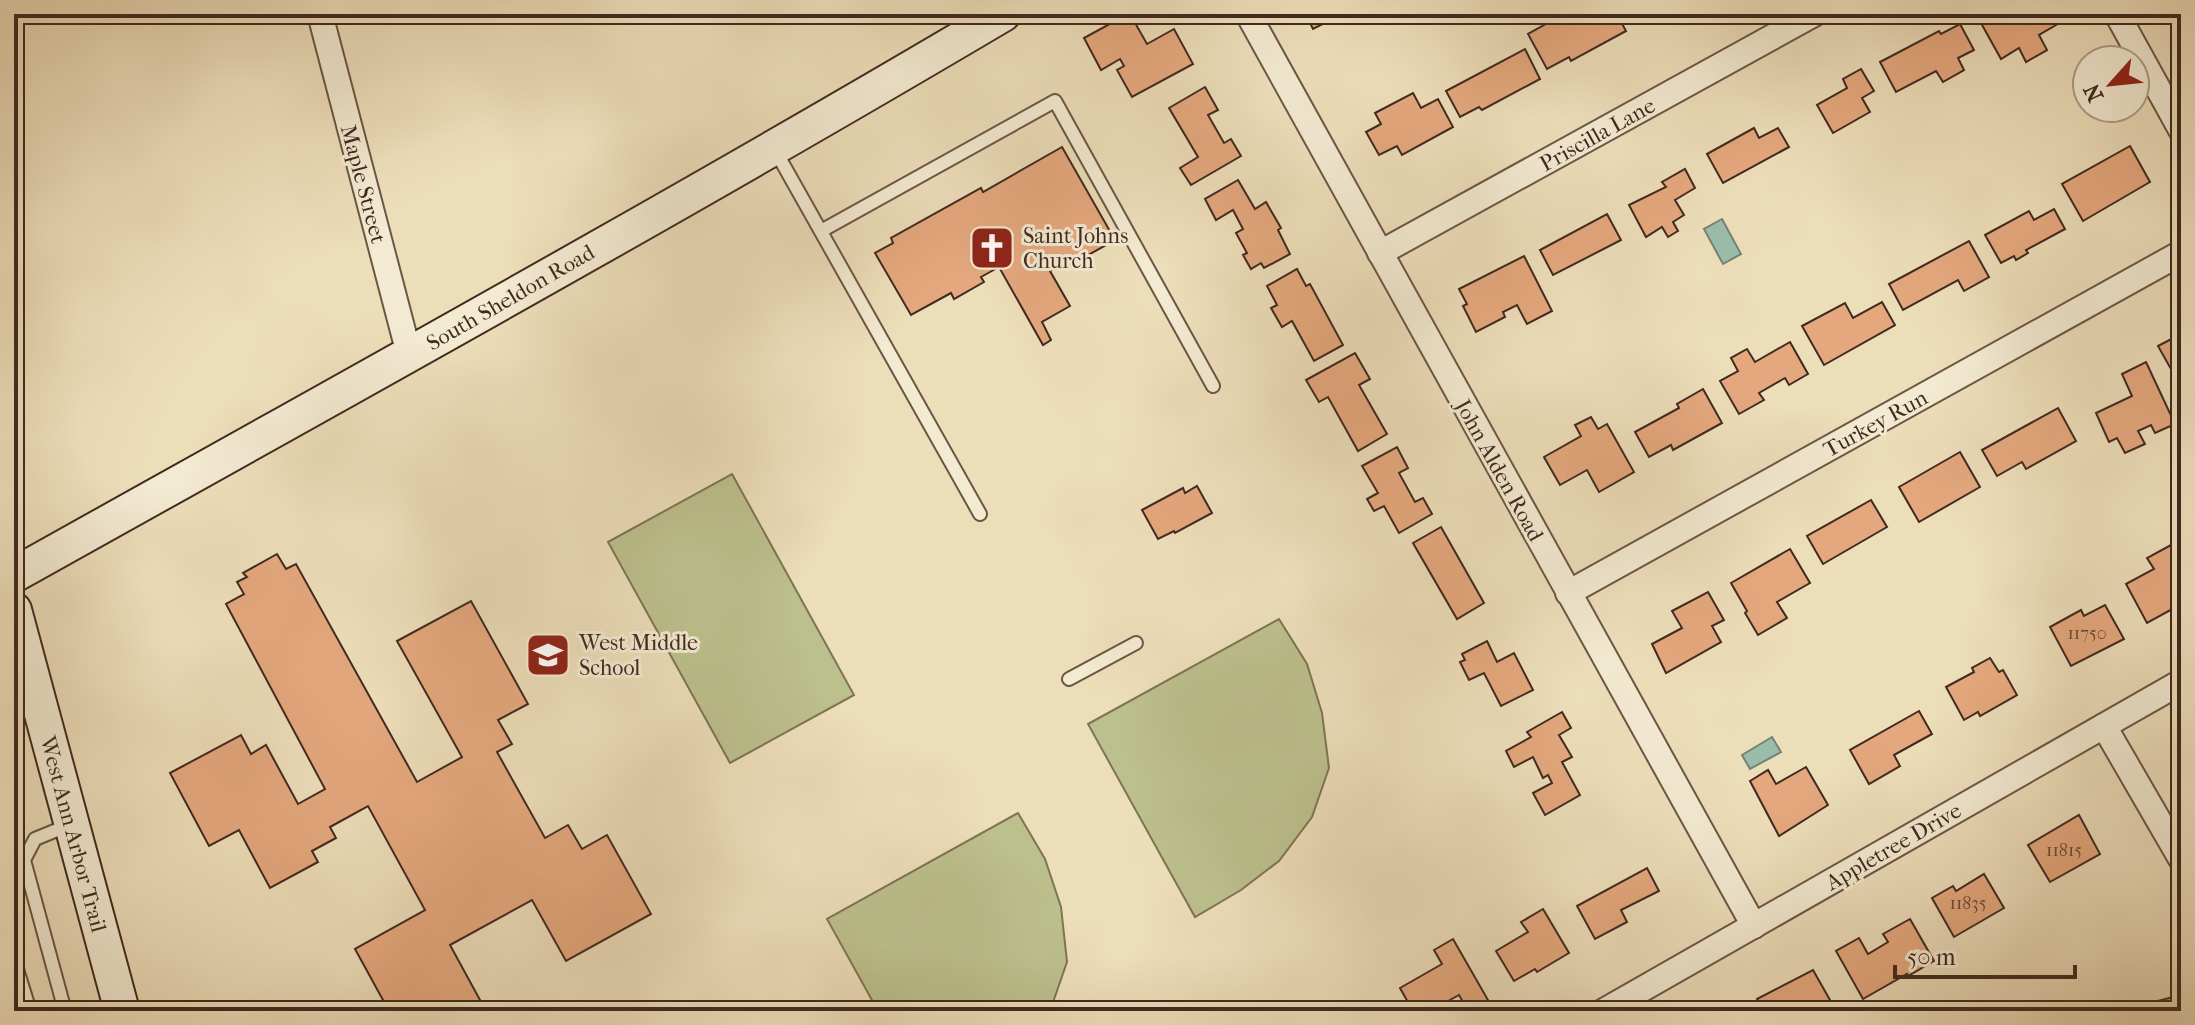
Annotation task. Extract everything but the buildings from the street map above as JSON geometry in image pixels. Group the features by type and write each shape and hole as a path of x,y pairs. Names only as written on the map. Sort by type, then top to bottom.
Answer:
{"main road":[{"name":"South Sheldon Road","path":"14,575 774,147 1003,14"},
{"name":"West Ann Arbor Trail","path":"14,610 122,1011"}],"street":[{"name":"Maple Street","path":"320,14 409,354"},
{"name":"John Alden Road","path":"1248,14 1754,926"},
{"name":"Priscilla Lane","path":"1380,253 1814,14"},
{"path":"2117,14 2181,130"},
{"name":"Turkey Run","path":"1568,593 2181,253"},
{"name":"Appletree Drive","path":"1604,1011 2181,682"},
{"path":"2104,726 2181,859"}],"lane":[{"path":"821,231 1055,101 1213,386"},
{"path":"774,147 980,514"},
{"path":"1069,679 1136,643"},
{"path":"65,1011 24,860 35,839 72,824"},
{"path":"16,966 30,1011"}],"green space":[{"path":"732,474 854,695 730,763 608,542"},
{"path":"1279,619 1307,664 1322,713 1329,768 1312,817 1279,861 1241,890 1195,917 1088,724"},
{"path":"1018,813 1045,859 1061,907 1067,962 1050,1011 878,1011 827,919"}],"shaded area":[{"path":"1722,219 1741,254 1723,264 1704,229"},
{"path":"1772,737 1781,752 1750,769 1742,755"}],"place":[{"name":"Saint Johns Church","path":"992,248"},
{"name":"West Middle School","path":"548,655"}]}
